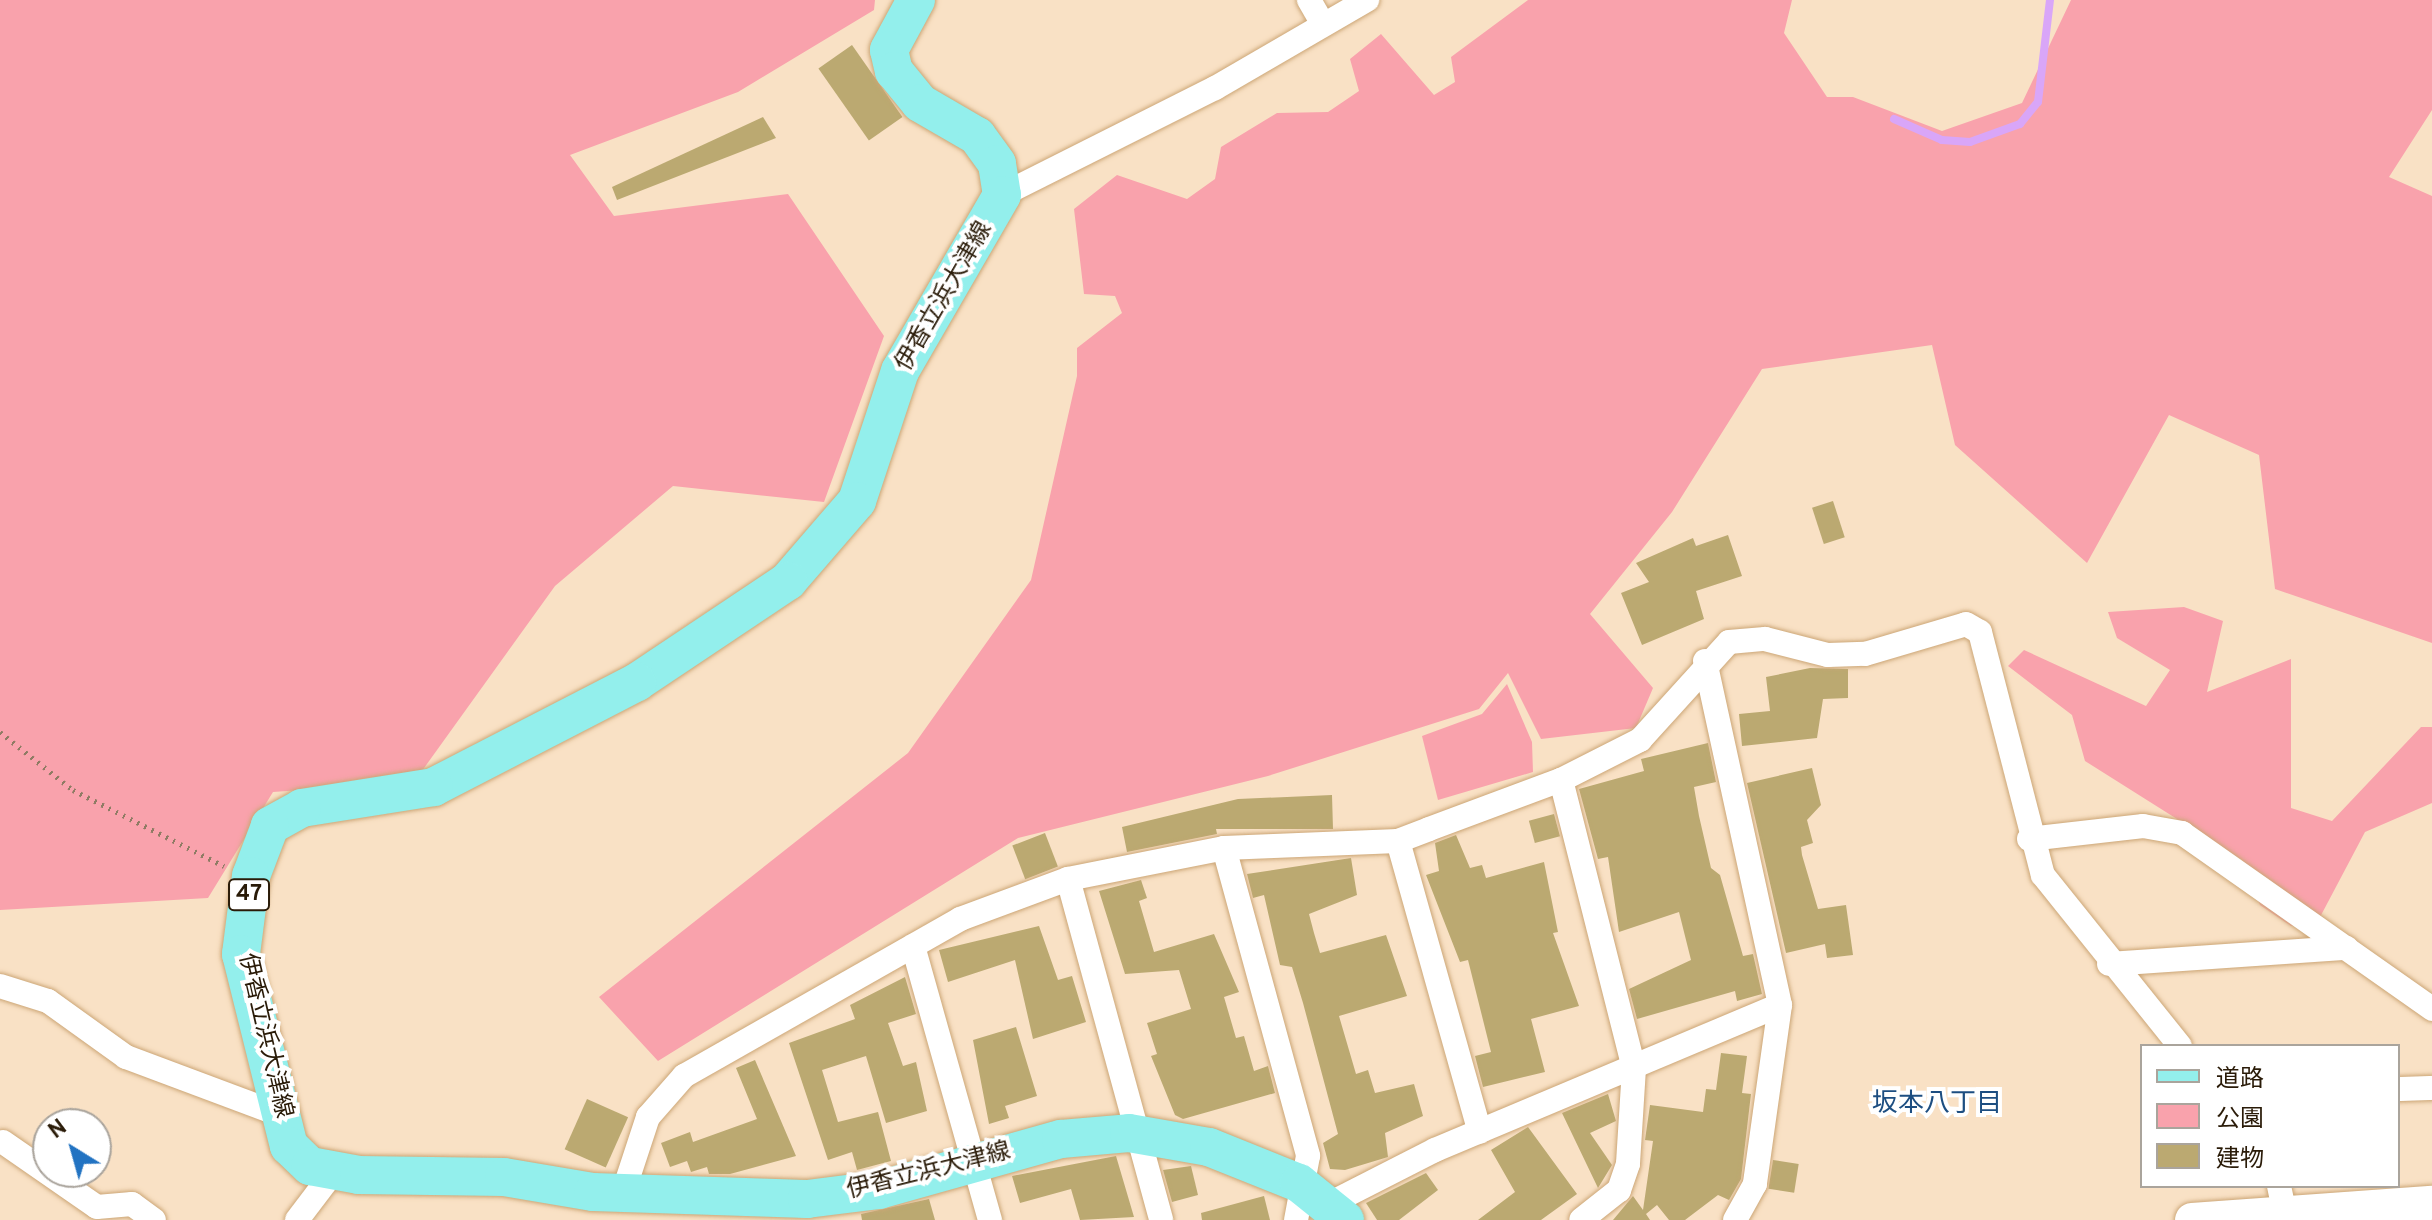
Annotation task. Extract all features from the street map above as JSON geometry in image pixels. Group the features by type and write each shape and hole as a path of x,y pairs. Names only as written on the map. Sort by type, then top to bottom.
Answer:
{"main road":[{"name":"伊香立浜大津線","path":"918,2 889,50 894,71 920,103 977,136 997,164 1002,195 900,371 857,501 788,581 637,682 434,787 302,808 270,826 251,876 241,954 289,1146 310,1166 335,1170 504,1177 623,1193 811,1209 1061,1139 1139,1135 1209,1147 1317,1207"}],"street":[{"path":"1309,0 1323,24"},
{"path":"1002,195 1367,0"},
{"path":"623,1193 635,1145 666,1091 720,1050 1002,899 1068,879 1224,848 1398,841 1561,780 1640,740 1705,661 1729,642 1765,639 1828,655 1865,654 1966,624 1980,632 2007,718 2029,839 2043,875 2109,964 2178,1044"},
{"path":"1705,661 1780,1005 1755,1184 1735,1220"},
{"path":"1561,780 1634,1068 1628,1164 1619,1190 1581,1220"},
{"path":"2029,839 2143,826 2182,833 2432,1009"},
{"path":"1398,841 1480,1132"},
{"path":"1224,848 1308,1156 1317,1207 1480,1132 1780,1005"},
{"path":"1068,879 1161,1220"},
{"path":"913,946 976,1161 990,1220"},
{"path":"2109,964 2346,948"},
{"path":"0,986 48,1001 126,1057 281,1115"},
{"path":"2400,1089 2432,1088"},
{"path":"3,1142 97,1207 130,1212 154,1220"},
{"path":"297,1220 335,1170"},
{"path":"2192,1220 2281,1198 2322,1214 2432,1203"}],"path":[{"path":"0,732 73,790 193,854 251,876"}],"green space":[{"path":"0,0 875,0 874,10 738,92 570,155 614,216 788,194 884,336 824,502 673,486 555,586 414,782 273,792 208,898 0,910"},
{"path":"1528,0 1792,0 1784,33 1827,97 1853,97 1942,131 2022,103 2071,0 2432,0 2432,110 2389,177 2432,196 2432,643 2275,589 2259,455 2169,415 2087,563 1955,445 1932,345 1762,369 1672,512 1590,614 1653,688 1636,728 1541,739 1508,673 1479,709 1268,776 1018,838 658,1061 599,997 908,753 1031,580 1077,376 1077,348 1122,313 1115,296 1084,294 1074,209 1117,175 1187,199 1215,179 1221,147 1277,113 1328,112 1359,91 1350,59 1381,34 1434,95 1455,82 1451,57"},
{"path":"2184,607 2223,621 2207,692 2291,659 2291,808 2332,821 2421,727 2432,727 2432,803 2365,832 2319,919 2291,926 2260,905 2242,860 2085,761 2072,715 2008,666 2024,650 2146,706 2170,670 2117,638 2108,612"},
{"path":"1507,684 1532,742 1533,772 1438,800 1422,736 1482,714"}],"building":[{"path":"852,45 902,117 869,141 818,69"},
{"path":"763,117 776,138 617,200 612,187"},
{"path":"1833,501 1845,537 1824,544 1812,508"},
{"path":"1728,535 1742,576 1696,591 1704,619 1642,645 1621,593 1649,582 1636,563 1693,538 1696,546"},
{"path":"1810,668 1848,669 1848,698 1823,699 1817,738 1742,746 1739,714 1770,711 1766,677"},
{"path":"1708,743 1716,782 1694,787 1699,816 1711,868 1720,875 1743,956 1753,954 1762,994 1737,1001 1735,991 1637,1019 1629,989 1691,960 1679,912 1619,932 1608,857 1598,859 1579,789 1644,771 1641,759"},
{"path":"1812,768 1821,805 1807,820 1813,843 1801,847 1802,855 1818,909 1846,905 1853,955 1827,958 1825,944 1786,953 1747,783"},
{"path":"1332,795 1333,829 1216,829 1217,834 1127,852 1122,827 1238,799"},
{"path":"1554,814 1560,836 1535,843 1529,821"},
{"path":"1045,833 1058,867 1025,879 1012,846"},
{"path":"1456,835 1470,868 1482,865 1486,878 1544,862 1558,932 1553,933 1579,1006 1531,1019 1545,1072 1483,1087 1475,1056 1491,1052 1468,960 1460,962 1426,875 1439,871 1435,843"},
{"path":"1351,858 1357,895 1309,914 1314,933 1320,953 1386,935 1407,996 1339,1016 1356,1074 1368,1070 1375,1093 1414,1084 1423,1116 1385,1133 1388,1157 1345,1170 1330,1169 1323,1143 1338,1134 1303,1003 1292,967 1280,965 1264,895 1253,898 1247,874"},
{"path":"1141,880 1147,898 1139,901 1154,952 1214,934 1239,992 1224,997 1236,1038 1244,1036 1254,1071 1268,1066 1275,1093 1183,1119 1175,1115 1151,1056 1157,1054 1147,1023 1191,1009 1179,970 1125,974 1099,891"},
{"path":"1039,926 1058,980 1072,976 1086,1022 1033,1039 1015,960 948,982 939,950"},
{"path":"905,977 916,1014 888,1023 903,1066 916,1062 927,1111 886,1123 866,1056 822,1070 838,1122 878,1112 891,1161 857,1170 852,1152 828,1160 789,1043 855,1019 850,1005"},
{"path":"1016,1027 1037,1096 1005,1106 1009,1118 989,1124 973,1040"},
{"path":"1721,1053 1747,1056 1742,1093 1751,1094 1741,1179 1729,1200 1718,1195 1685,1220 1669,1220 1657,1205 1646,1214 1650,1220 1613,1220 1633,1196 1643,1210 1653,1141 1645,1140 1650,1105 1703,1112 1706,1089 1716,1090"},
{"path":"755,1060 796,1156 730,1174 709,1174 707,1167 691,1172 687,1161 670,1167 661,1143 690,1132 693,1142 757,1119 736,1068"},
{"path":"1608,1094 1616,1121 1590,1133 1612,1165 1598,1188 1562,1113"},
{"path":"587,1099 628,1117 606,1168 565,1149"},
{"path":"1528,1127 1577,1194 1541,1220 1478,1220 1515,1192 1491,1150"},
{"path":"1116,1156 1134,1217 1080,1220 1071,1189 1020,1203 1012,1176"},
{"path":"1773,1160 1799,1164 1794,1193 1768,1189"},
{"path":"1191,1166 1198,1195 1172,1202 1163,1170"},
{"path":"1426,1173 1438,1190 1399,1220 1377,1220 1366,1203"},
{"path":"1264,1196 1270,1220 1202,1220 1201,1213"},
{"path":"929,1199 935,1220 862,1220 861,1214"}],"waterway":[{"path":"1894,119 1942,140 1970,142 2020,124 2038,102 2050,0"}],"district":[{"name":"坂本八丁目","path":"1937,1105"}]}
